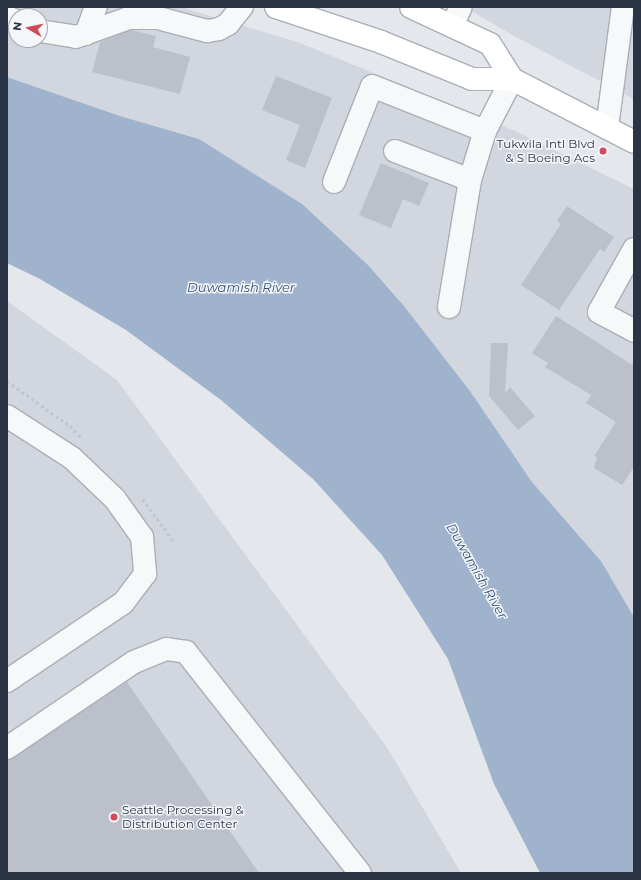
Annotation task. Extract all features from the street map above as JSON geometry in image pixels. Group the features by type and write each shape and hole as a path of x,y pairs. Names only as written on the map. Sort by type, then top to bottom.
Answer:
{"main road":[{"path":"276,7 381,42 472,79 512,79 634,142"},
{"path":"411,7 457,17 490,44 512,79"}],"lane":[{"path":"86,34 96,7"},
{"path":"48,33 63,37 76,37 143,12 158,18 207,31 218,29 228,24 242,7"},
{"path":"607,128 623,7"},
{"path":"449,307 470,180 485,131 512,79"},
{"path":"334,182 372,86 485,131"},
{"path":"395,151 470,180"},
{"path":"634,249 599,312 634,330"},
{"path":"7,416 72,458 115,499 142,537 145,574 123,603 7,681"},
{"path":"7,748 134,662 167,649 186,652 360,873"}],"shaded area":[{"path":"7,7 184,8 300,43 513,130 634,189 634,617 601,561 532,482 470,391 404,306 368,265 199,139 120,116 7,77"},
{"path":"464,7 634,7 634,99 516,37"},
{"path":"7,301 117,380 388,749 461,873 7,873"}],"water":[{"name":"Duwamish River","path":"7,77 120,116 199,139 302,204 368,265 404,306 470,391 532,482 601,561 634,617 634,873 540,873 494,784 448,659 382,555 313,479 221,400 126,330 40,279 7,263"}],"building":[{"path":"131,30 156,36 153,47 190,57 180,94 92,72 100,42"},
{"path":"276,76 332,98 305,168 286,160 300,125 262,110"},
{"path":"381,163 429,183 419,206 403,199 391,228 359,215"},
{"path":"567,206 614,237 604,252 600,249 559,310 521,285 561,224 557,221"},
{"path":"556,316 634,366 634,467 622,485 594,468 597,457 594,456 616,422 586,403 591,395 545,367 548,363 532,353"},
{"path":"491,343 508,343 505,394 510,387 535,416 518,430 489,396"},
{"name":"Seattle Processing & Distribution Center","path":"127,682 259,873 7,873 7,761"}],"place":[{"name":"Tukwila Intl Blvd & S Boeing Acs","path":"603,151"},
{"name":"Seattle Processing & Distribution Center","path":"114,817"}]}
